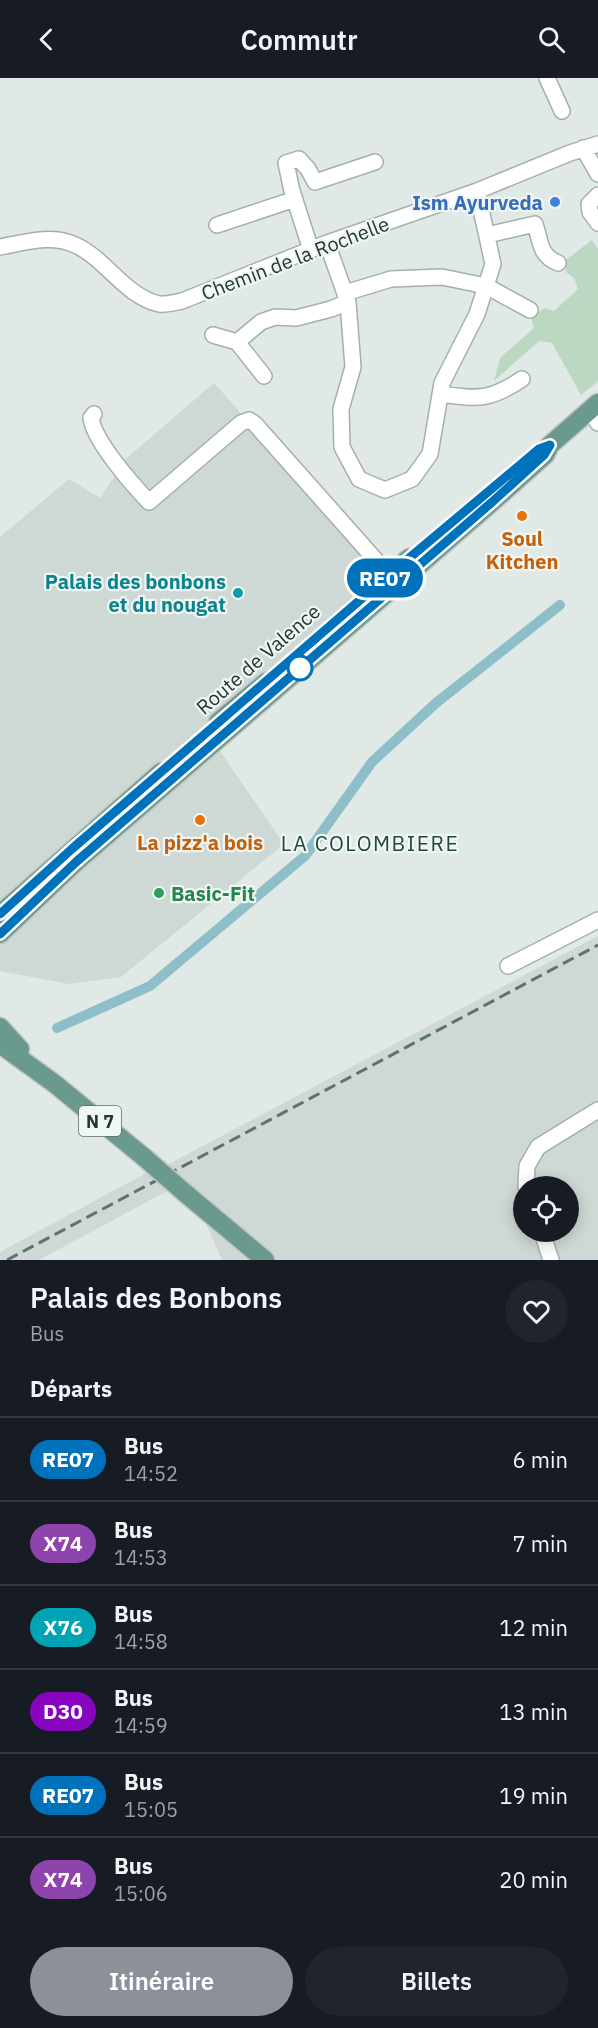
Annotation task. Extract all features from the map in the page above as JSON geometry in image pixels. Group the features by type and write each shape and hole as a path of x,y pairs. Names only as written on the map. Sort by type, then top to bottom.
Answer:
{"main road":[{"name":"Route de Valence","path":"0,914 81,841 389,575 539,449 550,445 595,412"},
{"name":"Route de Valence","path":"0,934 76,862 497,497 544,455 550,445"},
{"name":"N 7","path":"0,1027 55,1084"},
{"name":"N 7","path":"0,1044 55,1084 265,1260"}],"street":[{"path":"547,78 562,111"},
{"path":"590,146 598,174"},
{"name":"Chemin de la Rochelle","path":"0,247 50,239 72,244 94,257 135,293 160,304 182,301 327,243 477,191 590,146"},
{"path":"311,250 293,195 286,163 299,159 315,182"},
{"path":"217,225 293,195 315,182 375,162"},
{"path":"327,243 346,297 353,367 341,409 342,447 359,479 385,489 412,478 430,454 442,384 477,314 493,264 477,191"},
{"path":"598,195 589,204 590,212 598,223"},
{"path":"487,235 535,224 543,254 558,263"},
{"path":"237,342 261,322 275,317 296,318 331,309 346,297 392,279 442,278 486,286 530,310"},
{"path":"213,335 237,342 264,376"},
{"path":"440,394 485,398 504,391 522,379"},
{"path":"94,414 91,418 92,427 115,461 149,502 241,423 249,420 389,575"},
{"path":"508,966 598,920"},
{"path":"526,1176 527,1166 538,1147 598,1110"},
{"path":"545,1242 551,1260"}],"shaded area":[{"path":"214,383 383,573 204,728 284,844 121,977 69,984 0,971 0,537 69,479 100,498 127,458"},
{"path":"598,936 598,1260 222,1260 190,1187 165,1166"},
{"path":"148,1172 169,1190 39,1260 0,1260 0,1252"}],"green space":[{"path":"592,240 598,249 598,381 581,395 552,343 539,341 494,381 500,358 534,328 531,318 544,308 554,311 578,289 574,278 566,272 566,260"}],"waterway":[{"path":"57,1028 150,986 305,856 372,762 436,703 560,605"}],"railway":[{"path":"7,1260 598,945"}],"bus line":[{"name":"RE07","path":"0,914 389,575 539,449 550,445 544,455 491,503 76,862 0,934"}],"place":[{"name":"Ism Ayurveda","path":"555,202"},
{"name":"Soul Kitchen","path":"522,516"},
{"name":"Palais des bonbons et du nougat","path":"238,593"},
{"name":"La pizz'a bois","path":"200,820"},
{"name":"Basic-Fit","path":"159,893"}],"district":[{"name":"LA COLOMBIERE","path":"370,843"}]}
